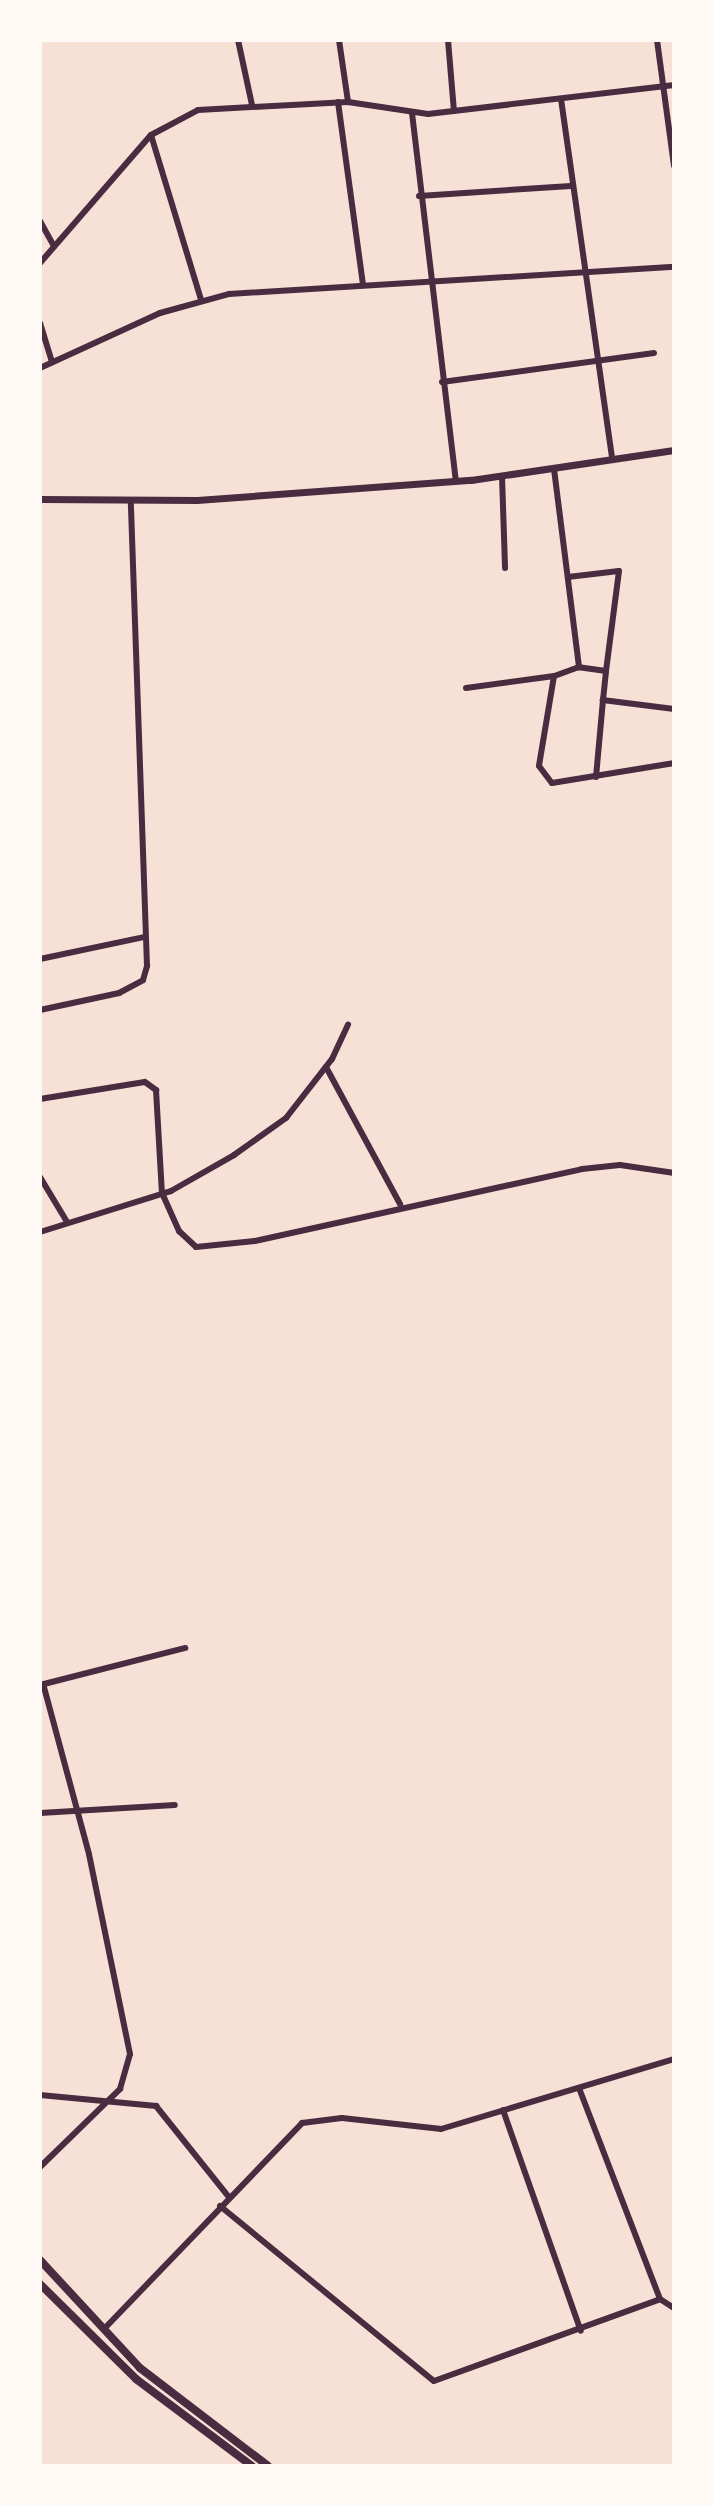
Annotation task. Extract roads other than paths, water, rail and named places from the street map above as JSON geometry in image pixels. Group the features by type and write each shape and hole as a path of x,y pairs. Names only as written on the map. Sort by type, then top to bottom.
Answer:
{"main road":[{"path":"40,2260 140,2368 268,2466"},
{"path":"40,2284 136,2379 252,2466"}],"street":[{"path":"238,40 252,105"},
{"path":"339,40 348,102"},
{"path":"448,40 454,111"},
{"path":"657,40 660,87 674,166"},
{"path":"40,263 151,135 198,110 348,102 412,113 454,111 674,85"},
{"path":"561,99 612,459"},
{"path":"338,102 363,285"},
{"path":"412,113 428,281 456,481"},
{"path":"151,135 201,300"},
{"path":"419,196 571,186"},
{"path":"40,221 54,246"},
{"path":"40,368 201,300 363,285 674,267"},
{"path":"40,323 52,362"},
{"path":"442,382 654,353"},
{"path":"40,499 131,501 456,481 674,450"},
{"path":"554,469 579,667"},
{"path":"502,476 505,568"},
{"path":"40,1010 119,993 143,980 131,501"},
{"path":"568,577 619,571 596,777"},
{"path":"466,688 554,676 579,667 606,671"},
{"path":"554,676 543,780 596,777 674,763"},
{"path":"603,700 674,709"},
{"path":"40,959 144,937"},
{"path":"40,1232 162,1193 286,1118 326,1067 348,1025"},
{"path":"326,1067 400,1204"},
{"path":"40,1099 145,1082 156,1090 162,1193 179,1231 196,1247 255,1241 400,1204 582,1169 620,1165 674,1173"},
{"path":"40,1177 67,1222"},
{"path":"40,2167 120,2089 130,2054 77,1808 42,1684 185,1648"},
{"path":"40,1813 77,1808 175,1805"},
{"path":"104,2329 302,2123 342,2118 441,2129 674,2059"},
{"path":"579,2088 660,2299 674,2308"},
{"path":"40,2095 103,2105 156,2106 229,2197"},
{"path":"503,2110 581,2331"},
{"path":"220,2206 434,2381 581,2331 660,2299"}]}
